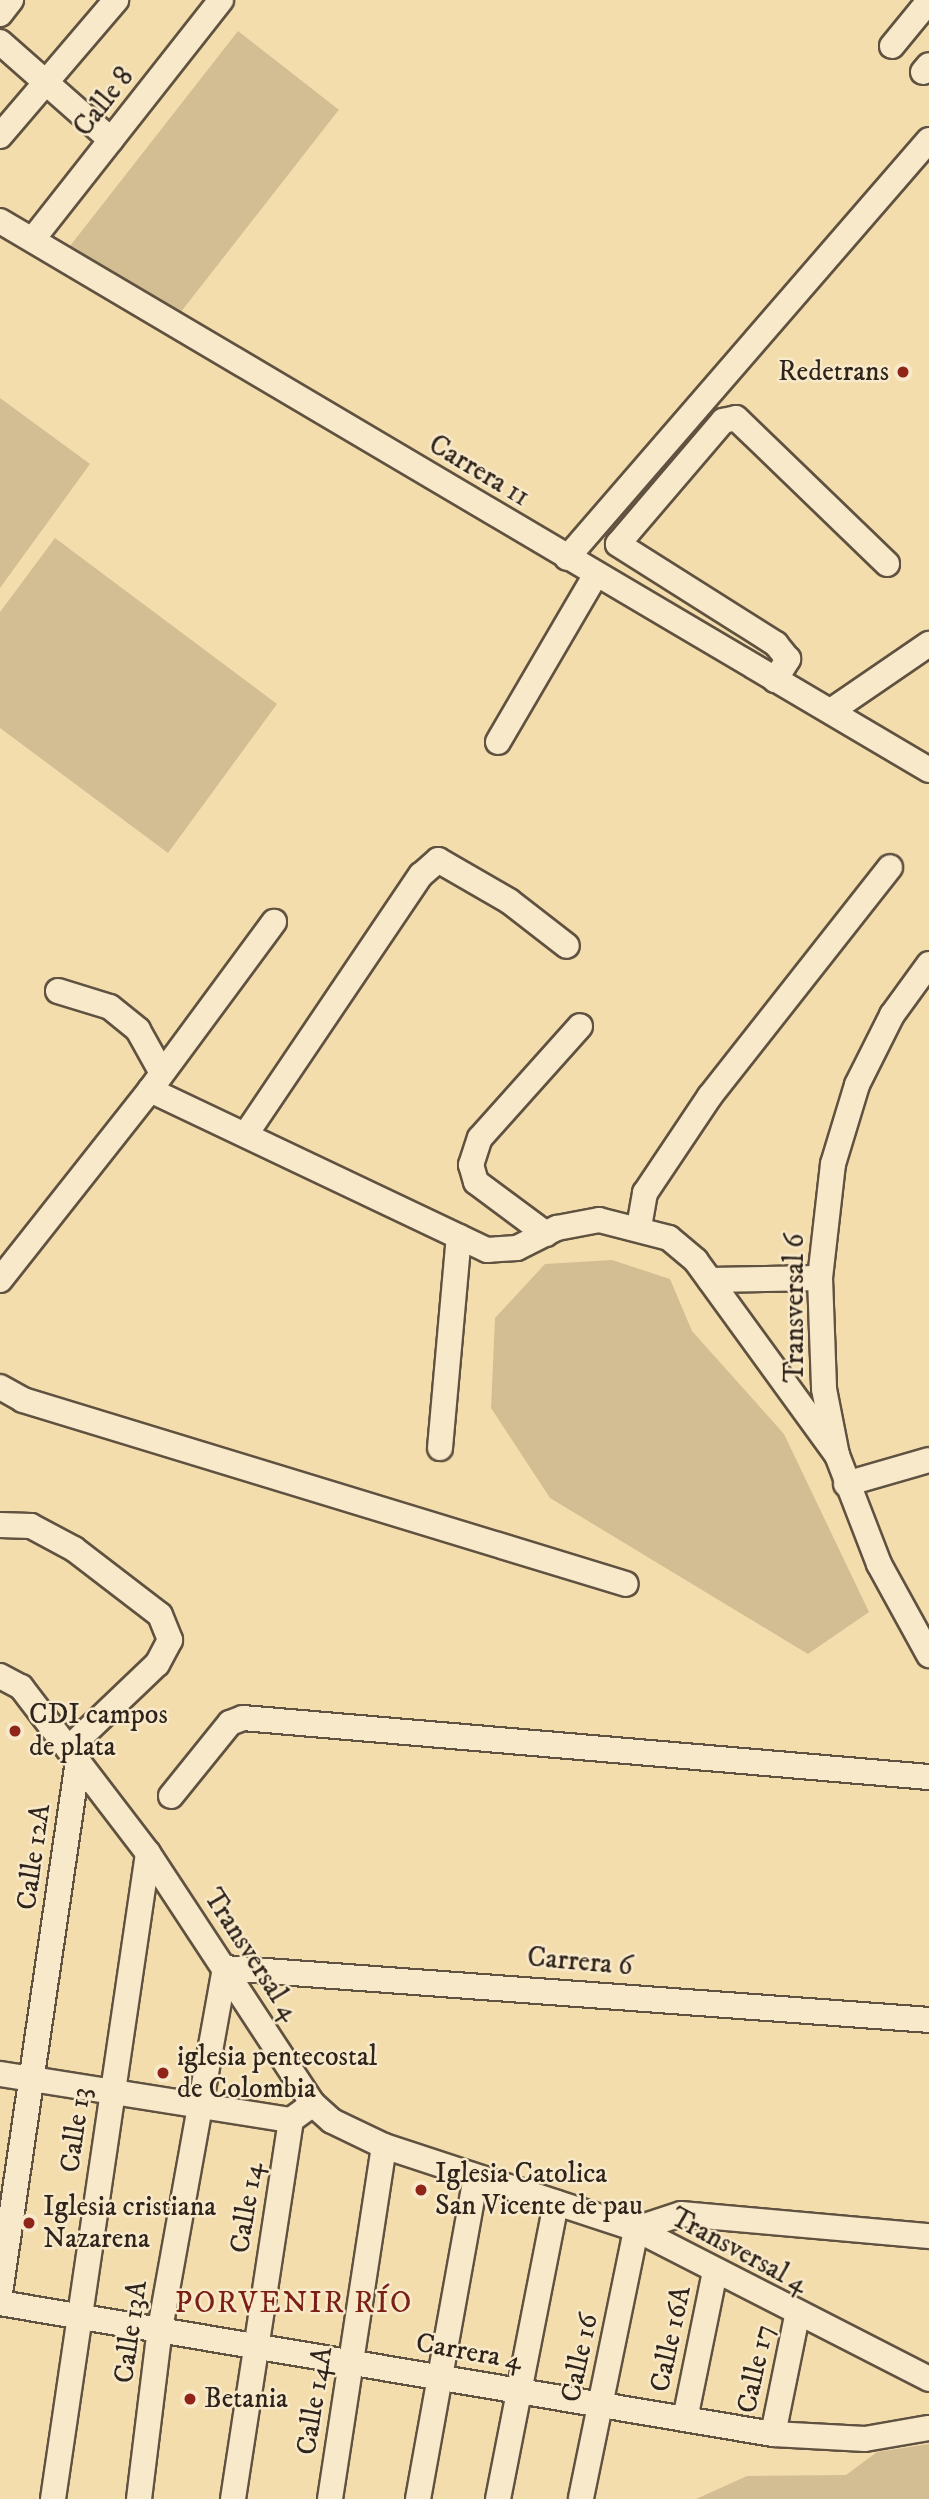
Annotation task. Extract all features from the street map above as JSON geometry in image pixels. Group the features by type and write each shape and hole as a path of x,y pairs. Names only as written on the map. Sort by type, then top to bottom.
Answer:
{"street":[{"path":"0,13 11,0"},
{"path":"0,136 116,0"},
{"name":"Calle 8","path":"33,239 221,0"},
{"path":"891,46 929,1"},
{"path":"0,42 43,83 111,140"},
{"path":"567,558 929,140"},
{"name":"Carrera 11","path":"0,221 595,576 929,770"},
{"path":"775,680 788,659 776,644 618,544 723,421 736,418 887,564"},
{"path":"498,742 595,576"},
{"path":"831,711 929,644"},
{"path":"246,1134 421,875 438,860 456,866 568,946"},
{"path":"639,1227 645,1192 710,1096 890,867"},
{"path":"0,1280 156,1081 274,922"},
{"name":"Transversal 6","path":"929,964 892,1015 857,1085 833,1164 820,1278 824,1389 837,1455 879,1564 929,1655"},
{"path":"58,991 110,1007 138,1030 156,1081 246,1134 459,1237 501,1252 546,1234 599,1220 639,1227 669,1238 710,1280 837,1455"},
{"path":"546,1234 476,1182 471,1165 480,1138 580,1026"},
{"path":"440,1448 459,1237"},
{"path":"710,1280 820,1278"},
{"path":"0,1387 23,1400 626,1584"},
{"path":"846,1484 929,1460"},
{"path":"0,1525 31,1526 74,1549 160,1615 170,1640 157,1664 73,1755"},
{"name":"Transversal 4","path":"3,1670 148,1853 313,2104 384,2146 636,2229 797,2316 929,2379"},
{"path":"172,1796 230,1723 243,1718 929,1777"},
{"name":"Calle 12A","path":"0,2293 73,1755"},
{"name":"Calle 13","path":"54,2499 148,1853"},
{"name":"Carrera 6","path":"225,1968 929,2020"},
{"name":"Calle 13A","path":"139,2499 160,2329 225,1968"},
{"path":"0,2074 291,2120 313,2104"},
{"name":"Calle 14","path":"233,2499 291,2120"},
{"name":"Calle 14A","path":"330,2499 384,2146"},
{"path":"418,2499 477,2177"},
{"path":"498,2499 556,2203"},
{"path":"636,2229 681,2214 929,2236"},
{"name":"Calle 16","path":"581,2498 636,2229"},
{"name":"Calle 16A","path":"685,2419 715,2272"},
{"name":"Carrera 4","path":"0,2303 773,2434 865,2439 929,2428"},
{"name":"Calle 17","path":"773,2434 797,2316"}],"shaded area":[{"path":"238,31 339,110 168,328 67,249"},
{"path":"0,398 90,464 0,588"},
{"path":"55,538 277,704 168,853 0,728 0,612"},
{"path":"612,1260 670,1279 692,1331 784,1434 869,1612 808,1654 550,1498 491,1408 495,1318 545,1264"},
{"path":"929,2444 929,2499 696,2499 747,2476 846,2475 877,2452"}],"place":[{"name":"Redetrans","path":"903,372"},
{"name":"CDI campos de plata","path":"15,1731"},
{"name":"iglesia pentecostal de Colombia","path":"163,2073"},
{"name":"Iglesia Catolica San Vicente de pau","path":"421,2190"},
{"name":"Iglesia cristiana Nazarena","path":"29,2223"},
{"name":"Betania","path":"190,2399"}],"district":[{"name":"PORVENIR RÍO","path":"294,2304"}]}
